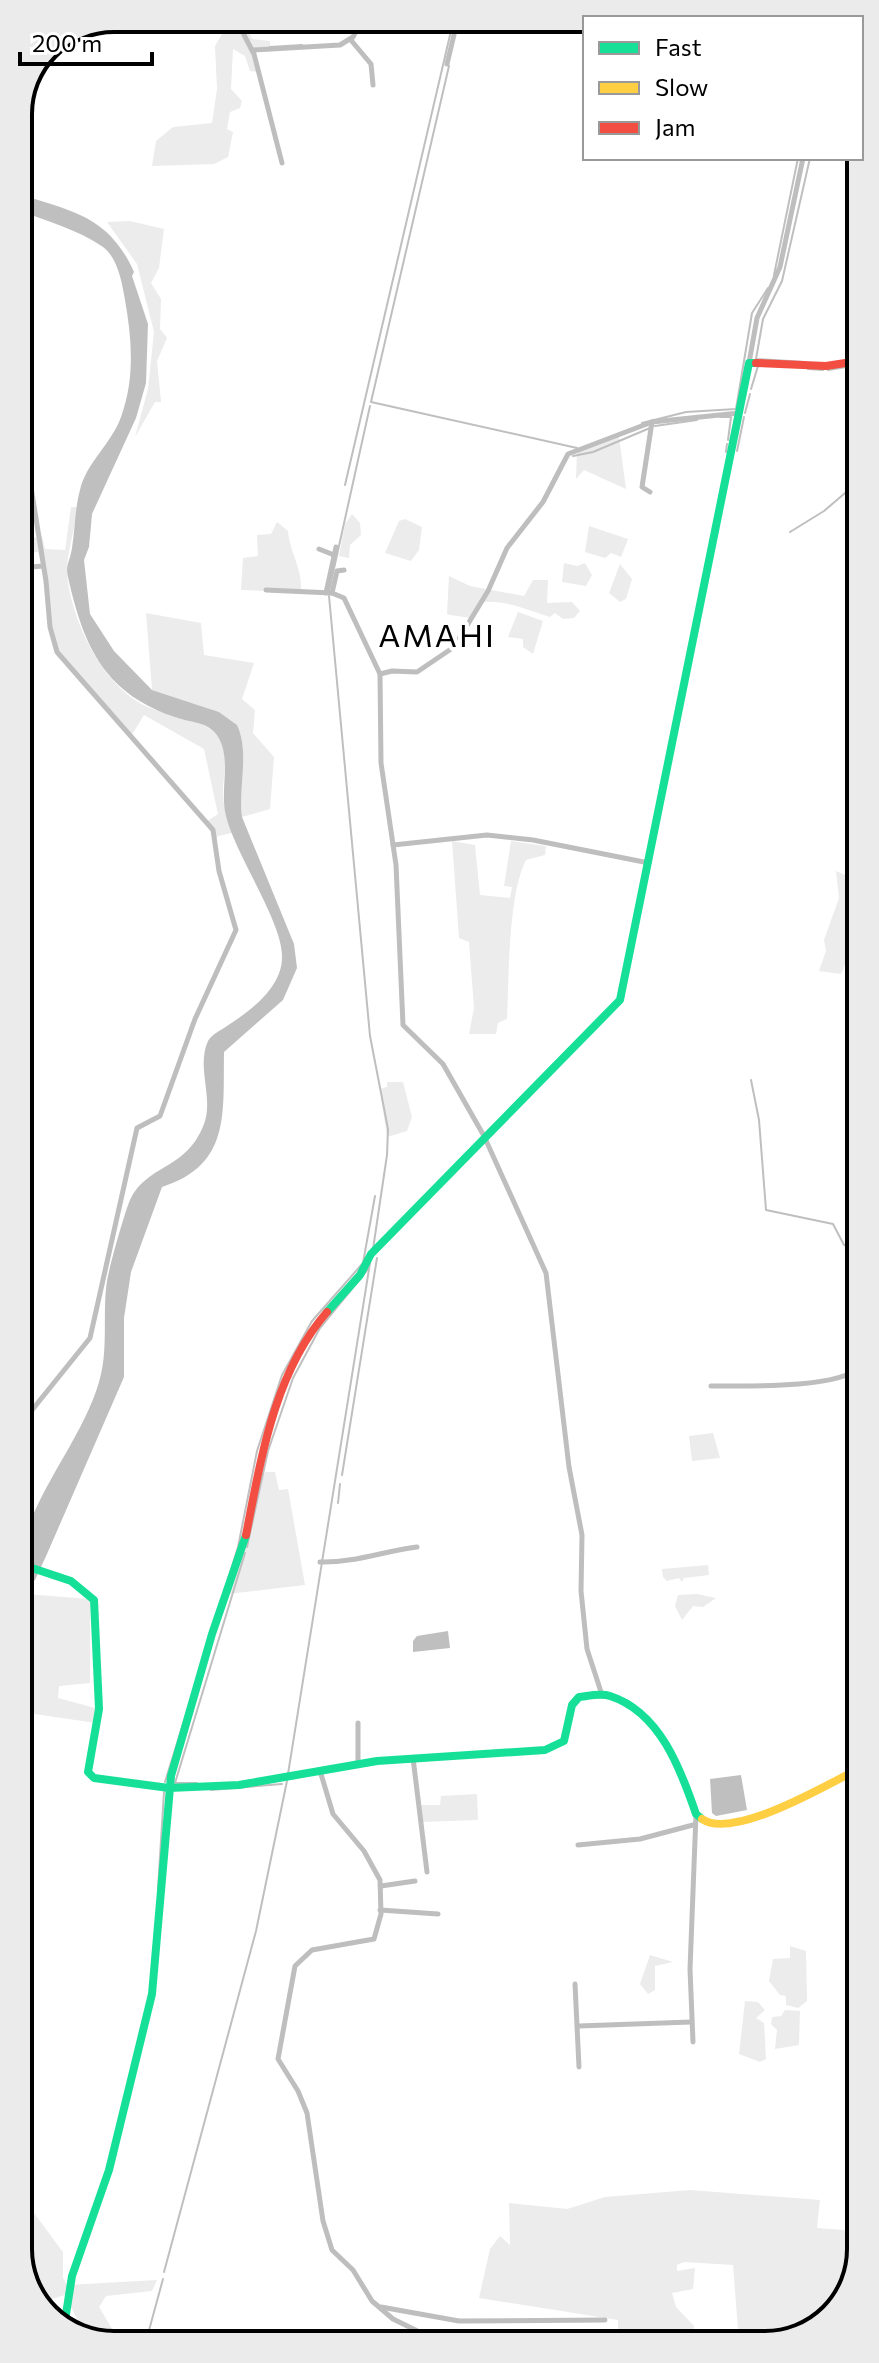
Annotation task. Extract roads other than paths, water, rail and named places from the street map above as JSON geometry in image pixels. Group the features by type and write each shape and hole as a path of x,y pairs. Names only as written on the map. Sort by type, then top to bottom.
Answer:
{"street":[{"path":"243,32 252,50 282,163"},
{"path":"252,50 340,45 354,32"},
{"path":"447,64 455,32"},
{"path":"350,39 371,64 373,85"},
{"path":"66,2315 72,2276 109,2170 152,1994 169,1788 212,1634 243,1549 262,1451 287,1377 316,1325 360,1275 367,1258 620,1000 650,863 757,318 780,267 803,160"},
{"path":"749,363 826,366 847,363"},
{"path":"380,674 417,672 454,647 488,591 507,548 543,502 564,457 652,422 739,413"},
{"path":"650,492 642,487 652,422"},
{"path":"32,495 57,652 213,830 219,871 236,930 195,1019 160,1116 137,1128 90,1338 32,1410"},
{"path":"329,594 336,547"},
{"path":"319,549 334,555"},
{"path":"32,567 43,566"},
{"path":"329,594 337,571 344,570"},
{"path":"266,590 329,594 344,598 380,674 381,763 393,845 403,1025 443,1064 484,1136 546,1273 569,1467 582,1535 581,1591 587,1649 602,1695"},
{"path":"393,845 487,835 533,840 650,863"},
{"path":"711,1386 823,1383 847,1378"},
{"path":"323,1562 367,1558 374,1553 417,1547"},
{"path":"32,1568 89,1592 94,1600 99,1709 88,1772 94,1778 169,1788 239,1785 413,1758 545,1750 560,1745 567,1734 572,1705 579,1697 602,1695 639,1711 678,1762 696,1814 693,1829 693,2042"},
{"path":"358,1723 358,1765"},
{"path":"413,1758 427,1872"},
{"path":"321,1774 333,1814 371,1860 381,1886 380,1910 374,1939 312,1950 295,1966 278,2059 298,2091 307,2113 323,2221 332,2250 353,2270 365,2292 380,2307 393,2319 418,2331"},
{"path":"578,1845 640,1839 693,1829 708,1823 742,1820 797,1799 847,1774"},
{"path":"696,1814 708,1823"},
{"path":"381,1886 415,1881"},
{"path":"380,1910 438,1914"},
{"path":"575,1984 579,2067"},
{"path":"579,2026 691,2022"},
{"path":"380,2307 459,2321 605,2320"}],"waterway":[{"path":"345,485 451,32"},
{"path":"270,47 302,45"},
{"path":"449,66 371,402 577,448"},
{"path":"774,275 798,160"},
{"path":"805,362 756,359 763,319 782,281 810,160"},
{"path":"642,423 686,412 736,409 752,313 768,288"},
{"path":"751,389 758,366"},
{"path":"828,370 847,367"},
{"path":"808,369 823,370"},
{"path":"745,413 750,394"},
{"path":"329,591 370,406"},
{"path":"720,417 731,417 728,440"},
{"path":"737,451 744,417"},
{"path":"655,426 697,420"},
{"path":"573,456 593,452 650,428"},
{"path":"726,452 727,444"},
{"path":"790,532 824,511 847,491"},
{"path":"329,596 370,1036 388,1129 373,1249"},
{"path":"751,1080 759,1120 766,1210 833,1224 847,1246"},
{"path":"165,1782 238,1547 257,1451 282,1375 312,1321 363,1263 375,1196"},
{"path":"342,1475 377,1258"},
{"path":"288,1774 370,1263"},
{"path":"247,1547 268,1451 293,1378 320,1328 369,1268"},
{"path":"338,1503 340,1484"},
{"path":"197,1783 175,1783 245,1553"},
{"path":"164,2272 256,1931 287,1781"},
{"path":"211,1790 282,1784"},
{"path":"158,1889 164,1792"},
{"path":"149,2331 163,2279"}],"district":[{"name":"AMAHI","path":"437,634"}]}
